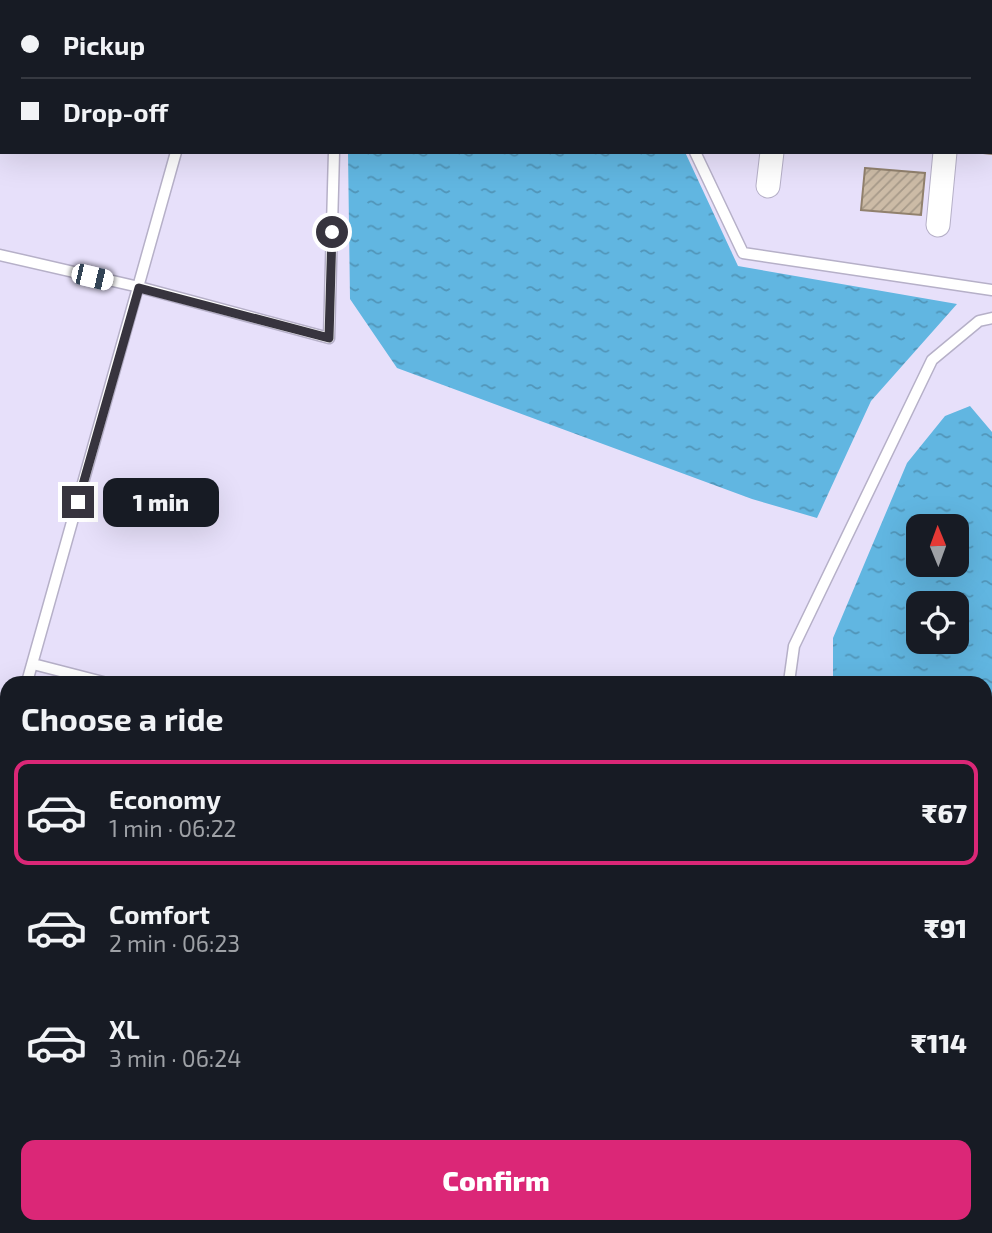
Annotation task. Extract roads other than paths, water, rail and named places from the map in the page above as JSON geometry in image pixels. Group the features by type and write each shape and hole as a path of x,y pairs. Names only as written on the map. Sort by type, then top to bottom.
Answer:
{"street":[{"path":"768,186 772,154"},
{"path":"938,225 945,154"}],"lane":[{"path":"29,676 175,154"},
{"path":"0,255 329,338 334,154"},
{"path":"696,154 743,253 992,290"},
{"path":"790,676 794,646 932,360 979,321 992,318"},
{"path":"33,664 80,676"}],"water":[{"path":"348,154 686,154 738,266 957,304 871,401 817,518 752,499 397,368 350,299"},
{"path":"970,406 992,432 992,676 833,676 833,638 907,463 945,416"}]}
